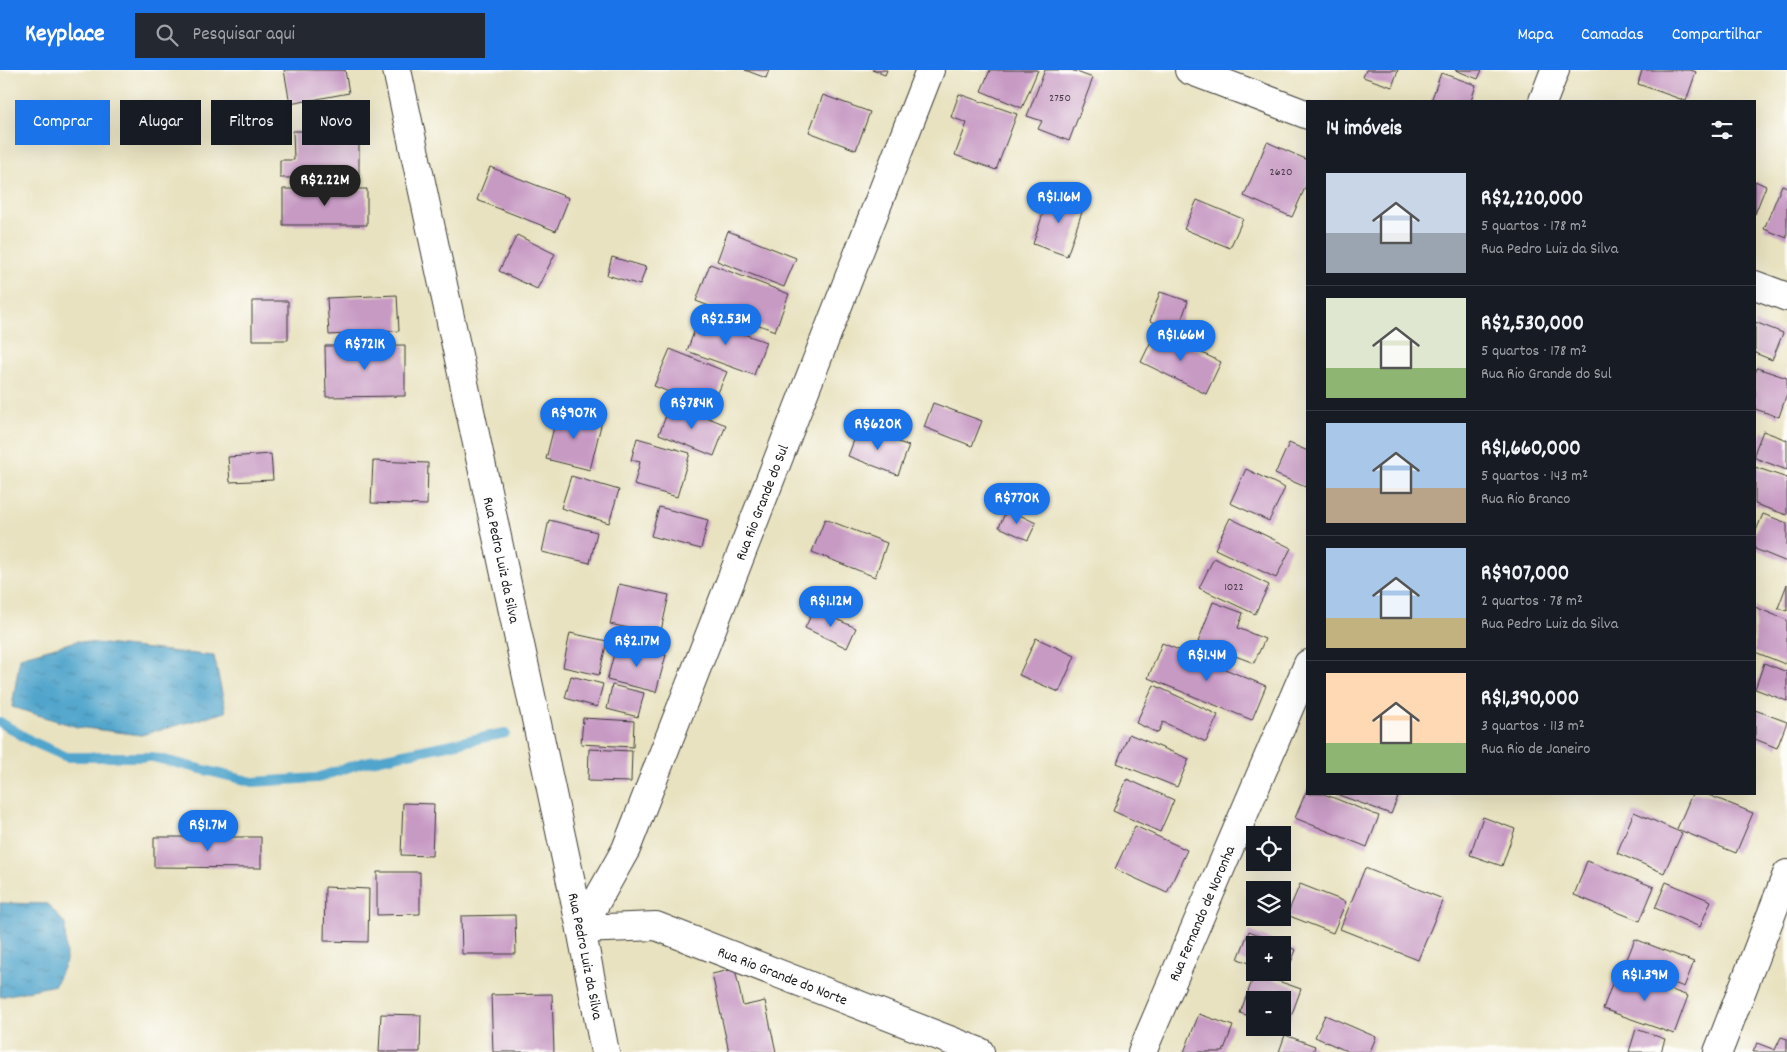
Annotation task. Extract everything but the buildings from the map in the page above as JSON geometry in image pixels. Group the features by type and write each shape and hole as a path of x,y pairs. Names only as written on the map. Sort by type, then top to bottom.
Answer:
{"street":[{"name":"Rua Pedro Luiz da Silva","path":"397,70 581,929 605,1052"},
{"name":"Rua Rio Grande do Sul","path":"581,929 626,849 930,70"},
{"path":"1189,70 1306,114"},
{"path":"1543,100 1555,70"},
{"path":"1756,285 1787,297"},
{"name":"Rua Fernando de Noronha","path":"1142,1052 1306,669"},
{"path":"1718,1052 1787,874"},
{"name":"Rua Rio Grande do Norte","path":"581,929 656,926 980,1052"}],"water":[{"path":"77,641 214,656 226,712 141,735 77,727 12,707 20,657"},
{"path":"0,903 48,904 65,924 66,961 55,985 0,997"}],"waterway":[{"path":"0,722 31,741 67,757 152,757 253,782 317,778 361,763 505,733"}]}
